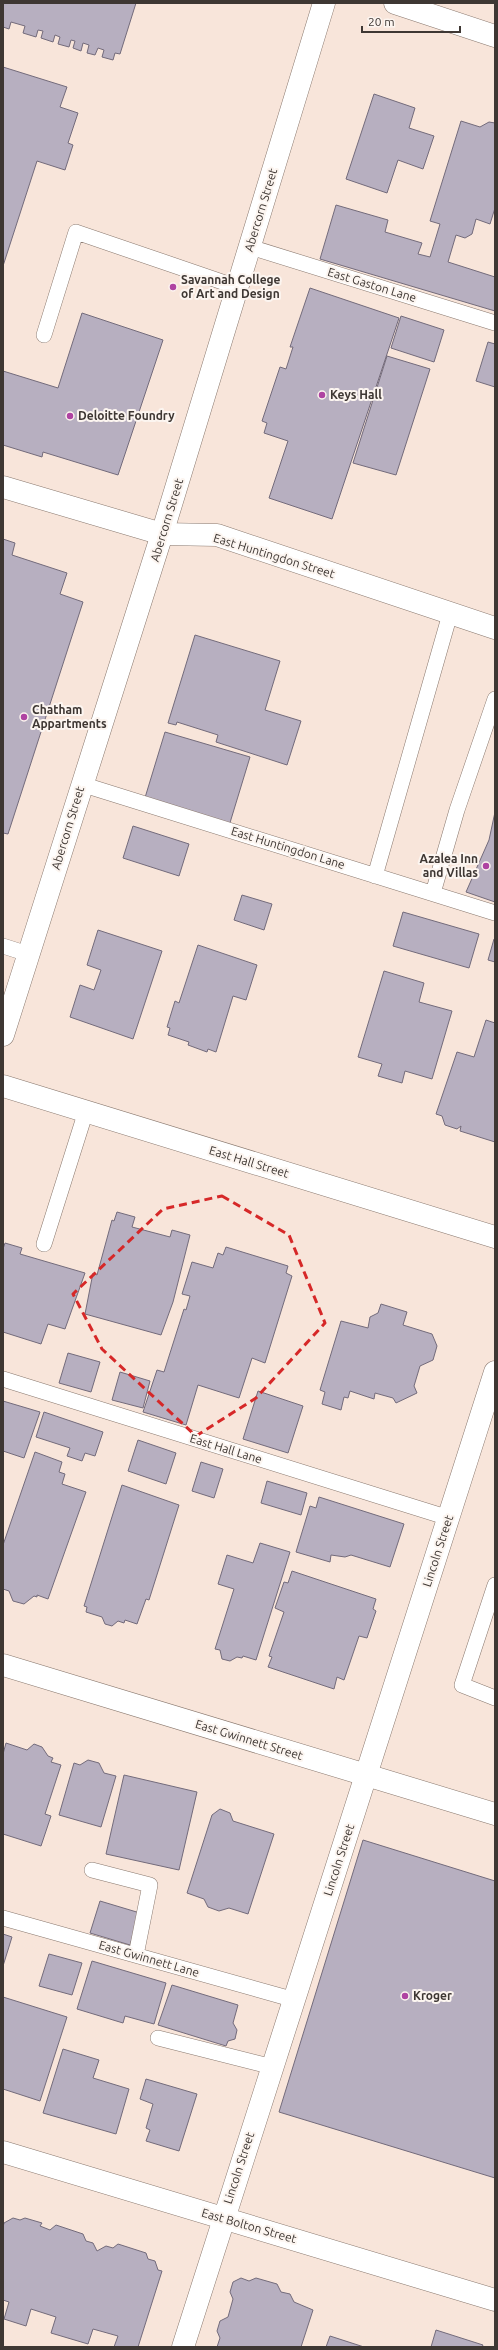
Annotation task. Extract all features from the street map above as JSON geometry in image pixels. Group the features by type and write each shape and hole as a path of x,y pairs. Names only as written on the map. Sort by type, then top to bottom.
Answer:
{"street":[{"name":"Abercorn Street","path":"3,1034 81,784 162,534 324,3"},
{"path":"394,3 495,36"},
{"name":"East Huntingdon Street","path":"3,487 162,534 217,535 495,628"},
{"name":"East Hall Street","path":"3,1086 495,1238"},
{"name":"Lincoln Street","path":"183,2347 223,2218 295,2000 495,1372"},
{"name":"East Gwinnett Street","path":"3,1665 495,1814"},
{"name":"East Bolton Street","path":"3,2152 495,2300"}],"lane":[{"path":"44,335 76,232 237,287"},
{"name":"East Gaston Lane","path":"250,247 495,323"},
{"path":"375,876 450,614"},
{"path":"433,894 457,810 495,700"},
{"name":"East Huntingdon Lane","path":"81,784 495,913"},
{"path":"3,946 28,954"},
{"path":"44,1244 86,1112"},
{"name":"East Hall Lane","path":"3,1379 448,1518"},
{"path":"495,1586 462,1685 495,1698"},
{"path":"92,1870 150,1885 136,1955"},
{"name":"East Gwinnett Lane","path":"3,1918 295,2000"},
{"path":"158,2038 273,2067"}],"highlighted area":[{"path":"222,1196 289,1235 325,1323 256,1398 196,1436 102,1349 73,1294 163,1209"}],"building":[{"path":"3,3 136,3 120,54 115,53 113,60 102,57 104,50 98,48 95,55 87,53 89,45 83,43 81,51 73,48 75,41 71,40 69,47 58,44 60,37 55,35 53,42 41,38 43,31 38,30 36,37 23,33 25,26 11,22 9,29 3,27"},
{"path":"3,67 67,87 60,107 78,113 68,143 73,145 65,170 37,161 3,266"},
{"path":"374,94 415,108 409,128 434,136 423,169 398,160 387,193 346,179"},
{"path":"461,121 480,127 489,122 495,123 495,208 490,224 476,219 472,234 465,238 456,235 448,262 495,277 495,311 320,259 336,205 388,220 385,232 422,243 418,254 430,257 440,224 430,221"},
{"name":"Keys Hall","path":"310,288 399,318 332,519 269,498 288,441 264,433 267,423 262,421 280,367 286,369 293,347 290,347"},
{"name":"Deloitte Foundry","path":"82,313 163,340 118,475 43,452 42,457 3,445 3,371 58,388"},
{"path":"401,316 444,330 434,362 391,348"},
{"path":"488,342 495,344 495,387 476,381"},
{"path":"387,356 430,369 396,475 353,463"},
{"name":"Chatham Appartments","path":"3,539 15,543 12,555 67,573 60,594 83,602 8,834 3,833"},
{"path":"195,635 280,661 265,710 301,721 287,765 216,742 218,735 177,722 176,725 168,723"},
{"path":"165,732 250,757 229,826 144,801"},
{"name":"Azalea Inn and Villas","path":"495,812 495,902 466,892 489,840"},
{"path":"133,826 189,844 179,876 123,858"},
{"path":"242,895 272,904 264,930 234,920"},
{"path":"403,912 479,934 469,968 393,946"},
{"path":"98,930 162,951 133,1039 70,1017 80,985 94,990 101,970 87,965"},
{"path":"495,939 495,962 488,960"},
{"path":"198,945 257,965 246,1000 233,996 216,1052 208,1049 207,1052 188,1045 189,1042 168,1035 170,1028 167,1027 175,1001 179,1003"},
{"path":"384,971 424,983 419,1002 452,1011 432,1079 405,1071 402,1083 378,1076 382,1064 358,1057"},
{"path":"486,1020 495,1023 495,1142 460,1131 461,1126 457,1129 445,1125 442,1116 436,1114 457,1052 474,1057"},
{"path":"117,1212 135,1217 132,1227 170,1237 172,1230 190,1235 173,1302 161,1335 85,1314 93,1273 97,1275 112,1220 114,1221"},
{"path":"5,1243 22,1248 20,1254 85,1273 65,1329 48,1324 41,1344 3,1332 3,1249"},
{"path":"226,1247 288,1266 286,1273 292,1276 265,1363 252,1358 239,1398 198,1385 186,1425 143,1412 157,1370 164,1372 184,1309 186,1310 190,1296 182,1294 192,1262 213,1268 218,1253 223,1255"},
{"path":"381,1304 407,1312 403,1325 432,1334 437,1346 433,1360 420,1366 414,1386 417,1393 396,1403 393,1398 375,1393 374,1399 350,1391 348,1398 344,1397 341,1410 322,1404 325,1392 320,1390 341,1321 368,1328 370,1317 378,1313"},
{"path":"68,1353 100,1362 91,1392 59,1383"},
{"path":"120,1372 150,1381 143,1408 112,1400"},
{"path":"258,1391 303,1406 288,1453 243,1439"},
{"path":"3,1401 40,1412 24,1458 3,1451"},
{"path":"44,1412 103,1432 95,1456 85,1453 82,1461 67,1456 70,1448 36,1437"},
{"path":"138,1440 176,1453 166,1484 128,1471"},
{"path":"35,1452 62,1462 59,1472 65,1474 62,1484 86,1492 48,1599 37,1595 37,1597 34,1596 24,1604 13,1601 9,1591 3,1589 3,1545"},
{"path":"201,1462 223,1469 214,1498 192,1491"},
{"path":"267,1481 307,1493 301,1515 261,1503"},
{"path":"122,1485 179,1505 149,1600 146,1599 137,1624 125,1620 124,1623 118,1621 112,1626 105,1624 102,1617 86,1612 87,1607 84,1606"},
{"path":"319,1497 404,1524 390,1567 351,1555 345,1557 331,1555 330,1562 296,1552 310,1506 316,1508"},
{"path":"260,1543 290,1552 256,1660 243,1656 242,1658 237,1657 230,1661 222,1659 220,1650 215,1649 234,1589 218,1584 227,1555 253,1563"},
{"path":"292,1571 376,1599 373,1609 376,1611 367,1638 359,1636 344,1680 337,1677 334,1689 268,1667 272,1657 269,1656 284,1612 275,1608 284,1582 288,1583"},
{"path":"6,1743 27,1750 34,1744 42,1747 48,1756 53,1758 51,1762 61,1765 45,1814 51,1816 41,1846 3,1834 3,1754"},
{"path":"88,1760 99,1763 104,1773 116,1776 101,1827 59,1815 74,1763 80,1765"},
{"path":"124,1775 197,1792 179,1870 106,1854"},
{"path":"220,1809 230,1813 233,1821 274,1834 248,1914 229,1908 219,1911 208,1907 204,1899 187,1893 212,1815"},
{"name":"Kroger","path":"363,1840 495,1881 495,2178 279,2112"},
{"path":"100,1901 140,1913 130,1945 90,1933"},
{"path":"3,1934 12,1937 3,1966"},
{"path":"49,1954 82,1963 72,1995 39,1986"},
{"path":"92,1961 166,1983 154,2024 125,2016 123,2023 77,2009"},
{"path":"172,1985 238,2005 233,2023 237,2030 235,2039 228,2041 226,2046 158,2025"},
{"path":"3,1997 67,2017 40,2101 3,2089"},
{"path":"63,2049 99,2060 93,2078 129,2089 116,2134 43,2113"},
{"path":"146,2079 197,2094 179,2151 146,2141 150,2130 146,2128 153,2104 140,2099"},
{"path":"13,2218 20,2220 25,2218 42,2223 40,2226 50,2230 56,2225 83,2234 86,2241 93,2243 97,2251 106,2246 113,2248 118,2244 146,2253 148,2259 155,2261 158,2270 162,2271 138,2347 114,2347 118,2336 93,2329 88,2344 51,2333 56,2317 31,2309 26,2326 4,2319 9,2302 3,2300 3,2227 4,2223"},
{"path":"241,2278 249,2281 256,2278 277,2284 281,2292 290,2294 294,2302 313,2310 301,2347 217,2347 220,2338 217,2331 220,2321 228,2317 233,2299 230,2292 233,2282"},
{"path":"436,2330 483,2345 482,2347 431,2347"},
{"path":"330,2336 364,2347 326,2347"}],"place":[{"name":"Savannah College of Art and Design","path":"173,287"},
{"name":"Keys Hall","path":"322,395"},
{"name":"Deloitte Foundry","path":"70,416"},
{"name":"Chatham Appartments","path":"24,717"},
{"name":"Azalea Inn and Villas","path":"486,866"},
{"name":"Kroger","path":"405,1996"}]}
